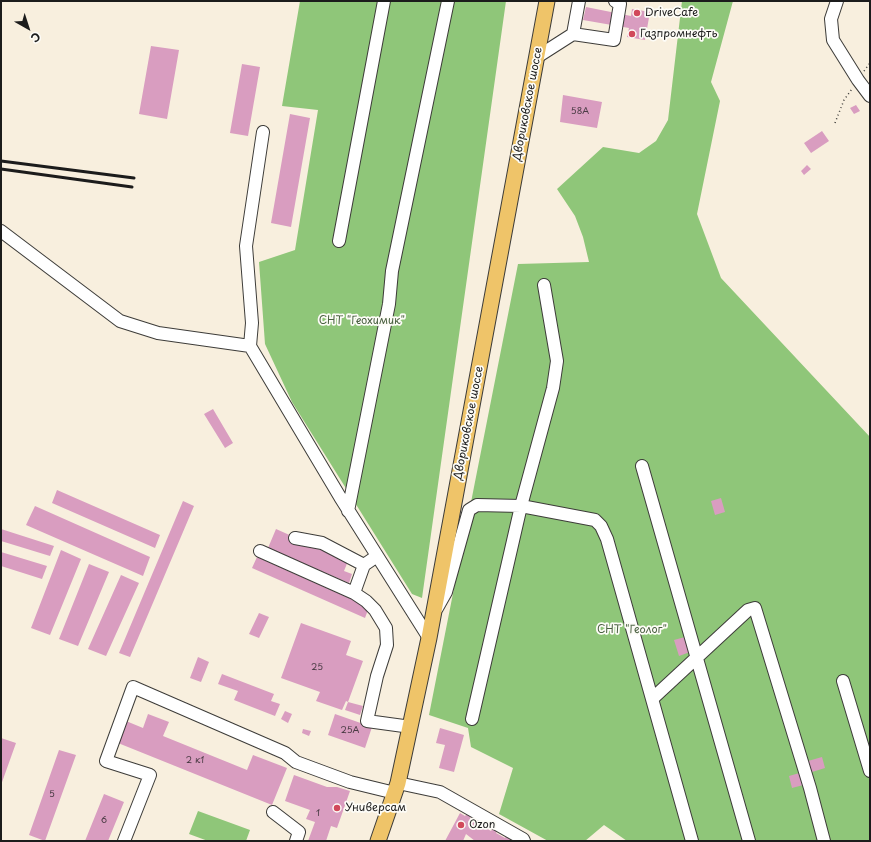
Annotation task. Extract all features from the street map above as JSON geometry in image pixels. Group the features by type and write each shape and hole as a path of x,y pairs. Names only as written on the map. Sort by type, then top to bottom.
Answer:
{"main road":[{"name":"Двориковское шоссе","path":"378,841 396,788 411,727 429,638 547,1"}],"street":[{"path":"339,241 384,1"},
{"path":"348,511 389,304 392,271 448,1"},
{"path":"573,34 579,1"},
{"path":"537,57 573,34 614,40 620,4 615,1"},
{"path":"837,1 831,19 833,40 870,96"},
{"path":"264,132 246,246 252,323 250,346 348,511 429,638"},
{"path":"1,231 120,321 158,333 250,346"},
{"path":"472,719 521,506 552,388 557,361 544,285"},
{"path":"642,466 749,841"},
{"path":"433,614 446,592 468,510 477,505 521,506 595,520 601,526 607,539 692,841"},
{"path":"295,538 322,543 364,565"},
{"path":"260,551 354,593 375,610 386,628 388,636 367,721 411,727"},
{"path":"354,593 364,565 377,556"},
{"path":"652,699 748,610 755,608 810,788 824,841"},
{"path":"843,680 870,771"},
{"path":"124,841 150,775 106,761 133,686 285,753 296,762 350,782 440,792 523,839 524,841"},
{"path":"273,812 299,832 296,841"}],"path":[{"path":"835,123 844,100 870,63"}],"green space":[{"name":"СНТ \"Геохимик\"","path":"300,1 506,1 422,598 412,594 292,402 265,344 259,262 295,250 318,110 282,106"},
{"name":"СНТ \"Геолог\"","path":"682,1 733,1 711,82 720,101 697,214 721,278 870,437 870,841 627,841 604,825 585,841 548,841 499,814 513,768 471,747 468,728 429,715 518,264 589,262 583,237 575,216 557,189 603,147 639,153 656,141 668,120"},
{"path":"198,811 250,830 246,841 208,841 189,834"}],"building":[{"path":"586,7 631,16 632,9 650,12 645,40 627,37 629,28 583,20"},
{"path":"151,46 179,50 167,119 139,114"},
{"path":"242,64 260,67 248,136 230,133"},
{"path":"563,95 602,102 597,128 560,122"},
{"path":"856,105 860,111 854,114 850,108"},
{"path":"290,114 310,118 291,227 271,223"},
{"path":"822,131 829,141 811,153 804,143"},
{"path":"807,165 811,169 804,175 801,171"},
{"path":"213,409 233,443 225,448 204,414"},
{"path":"57,490 160,535 155,548 52,503"},
{"path":"721,498 725,512 715,515 711,501"},
{"path":"183,501 194,506 130,657 119,653"},
{"path":"35,506 150,557 143,576 26,525"},
{"path":"1,529 54,546 50,556 1,541"},
{"path":"276,529 348,561 344,571 352,574 349,583 268,548"},
{"path":"61,550 81,559 50,635 31,628"},
{"path":"1,552 47,566 42,579 1,566"},
{"path":"257,557 369,607 365,618 252,568"},
{"path":"89,564 109,572 78,646 59,639"},
{"path":"121,575 139,583 106,656 88,649"},
{"path":"259,613 269,617 259,638 249,634"},
{"path":"301,623 351,641 346,655 363,661 348,702 346,701 342,710 316,701 320,692 281,678"},
{"path":"685,637 690,652 679,656 674,640"},
{"path":"198,657 209,662 201,682 190,678"},
{"path":"222,674 274,694 271,701 280,704 275,716 234,700 238,691 218,684"},
{"path":"348,702 363,706 360,715 345,710"},
{"path":"285,711 292,714 288,723 281,719"},
{"path":"148,714 169,722 163,736 247,770 253,755 287,768 272,805 118,743 126,721 143,728"},
{"path":"335,714 372,727 365,748 328,735"},
{"path":"440,728 464,735 454,772 439,768 445,745 436,743"},
{"path":"303,729 311,731 309,736 302,733"},
{"path":"1,738 16,743 1,785"},
{"path":"59,750 76,755 45,841 29,835"},
{"path":"822,757 825,768 812,772 808,761"},
{"path":"803,772 807,784 792,788 789,776"},
{"path":"294,775 327,787 337,787 350,791 337,828 331,826 326,841 308,841 315,822 306,819 310,810 285,801"},
{"path":"104,794 124,802 108,841 85,841"},
{"path":"460,813 465,816 467,814 471,816 470,819 474,821 475,819 480,821 478,823 491,831 493,828 497,831 496,833 505,838 506,836 511,839 510,841 475,841 466,834 463,841 445,841"}],"railway":[{"path":"1,161 134,178"},
{"path":"1,169 132,187"}],"place":[{"name":"DriveCafe","path":"637,13"},
{"name":"Газпромнефть","path":"632,34"},
{"name":"Универсам","path":"337,808"},
{"name":"Ozon","path":"461,825"}]}
